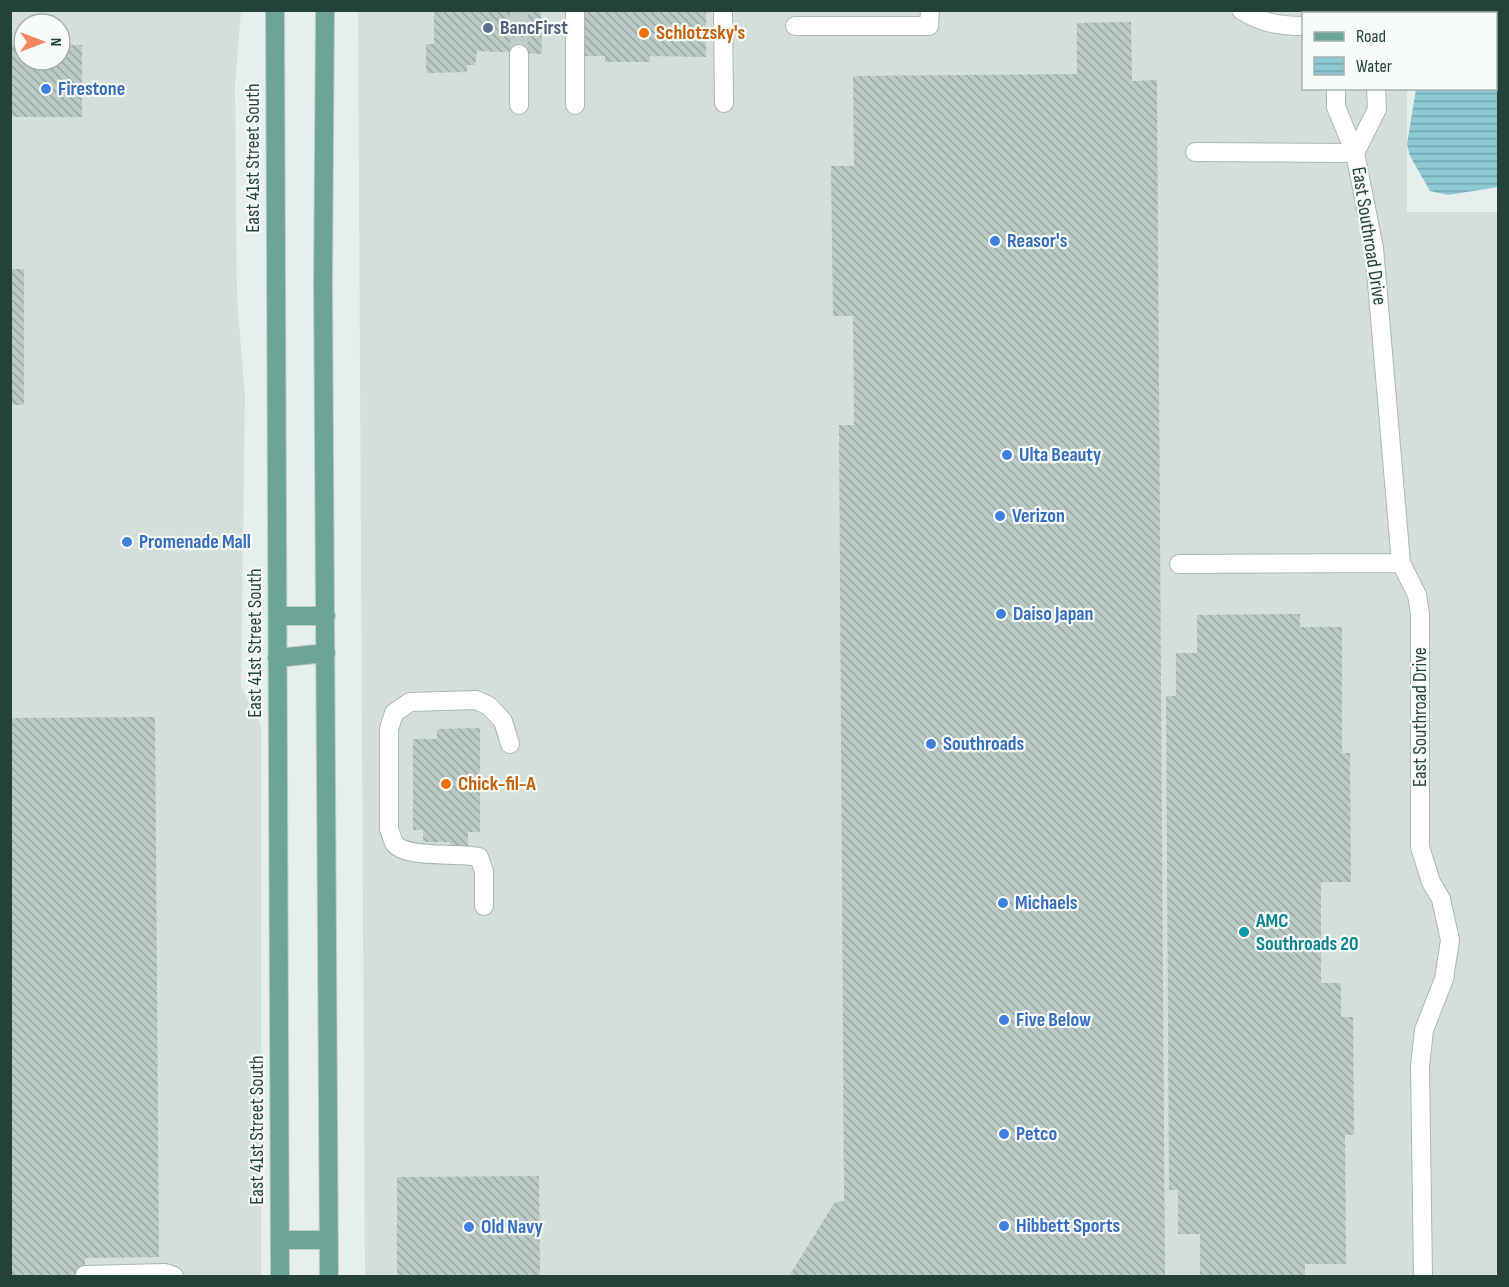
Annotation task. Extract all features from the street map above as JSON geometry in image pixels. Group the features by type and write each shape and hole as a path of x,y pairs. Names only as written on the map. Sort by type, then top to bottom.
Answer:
{"main road":[{"name":"East 41st Street South","path":"275,10 280,1276"},
{"path":"325,10 329,1276"},
{"path":"279,616 326,616"},
{"path":"277,658 326,652"},
{"path":"280,1240 329,1240"}],"lane":[{"path":"575,10 575,105"},
{"path":"723,10 724,103"},
{"path":"795,26 929,26 930,10"},
{"path":"1241,10 1257,21 1281,26 1302,26"},
{"path":"519,54 519,105"},
{"name":"East Southroad Drive","path":"1336,90 1336,107 1355,153 1375,256 1401,563 1417,595 1420,614 1420,847 1431,882 1441,898 1450,940 1444,979 1424,1030 1420,1066 1423,1276"},
{"name":"East Southroad Drive","path":"1355,153 1377,110 1376,90"},
{"path":"1195,152 1355,153"},
{"path":"1179,564 1401,563"},
{"path":"484,906 484,871 479,857 461,853 408,853 395,844 389,829 389,729 394,713 410,702 476,699 489,706 503,721 510,744"},
{"path":"85,1275 165,1273 174,1276"}],"shaded area":[{"name":"Promenade Mall","path":"10,11 241,11 235,86 237,298 245,396 241,687 261,725 261,1276 11,1276"},
{"name":"Southroads","path":"358,11 1407,11 1302,12 1302,90 1407,90 1407,212 1498,212 1498,1276 365,1276"}],"water":[{"path":"1498,11 1498,187 1448,195 1430,191 1410,156 1407,144 1416,90 1497,90 1497,12 1428,12"}],"building":[{"name":"BancFirst","path":"434,10 541,10 542,54 477,51 475,65 467,65 467,72 426,73 426,44 434,44"},
{"name":"Schlotzsky's","path":"582,10 706,10 706,57 650,56 650,62 605,62 605,56 581,56"},
{"path":"1131,22 1132,81 1157,80 1165,1276 789,1276 835,1202 844,1201 839,425 854,425 853,316 833,316 831,166 854,166 853,76 1077,74 1077,23"},
{"name":"Firestone","path":"10,45 12,45 12,72 72,72 72,45 82,45 82,117 10,117"},
{"path":"10,269 24,269 24,405 10,405"},
{"name":"AMC Southroads 20","path":"1300,614 1300,627 1342,627 1342,753 1350,753 1351,882 1321,882 1321,983 1341,983 1341,1017 1353,1017 1354,1135 1345,1135 1346,1264 1305,1264 1305,1275 1200,1275 1200,1234 1178,1234 1178,1190 1169,1190 1166,696 1176,696 1176,653 1197,653 1197,615"},
{"path":"155,717 159,1257 85,1258 85,1276 10,1276 10,718"},
{"name":"Chick-fil-A","path":"480,728 480,832 468,832 468,847 450,847 450,842 423,842 423,830 413,830 413,739 437,739 437,729"},
{"name":"Old Navy","path":"539,1176 540,1276 397,1276 397,1177"}],"tunnel":[{"path":"519,10 519,54"}],"place":[{"name":"BancFirst","path":"488,28"},
{"name":"Schlotzsky's","path":"644,33"},
{"name":"Firestone","path":"46,89"},
{"name":"Reasor's","path":"995,241"},
{"name":"Ulta Beauty","path":"1007,455"},
{"name":"Verizon","path":"1000,516"},
{"name":"Promenade Mall","path":"127,542"},
{"name":"Daiso Japan","path":"1001,614"},
{"name":"Southroads","path":"931,744"},
{"name":"Chick-fil-A","path":"446,784"},
{"name":"Michaels","path":"1003,903"},
{"name":"AMC Southroads 20","path":"1244,932"},
{"name":"Five Below","path":"1004,1020"},
{"name":"Petco","path":"1004,1134"},
{"name":"Hibbett Sports","path":"1004,1226"},
{"name":"Old Navy","path":"469,1227"}]}
